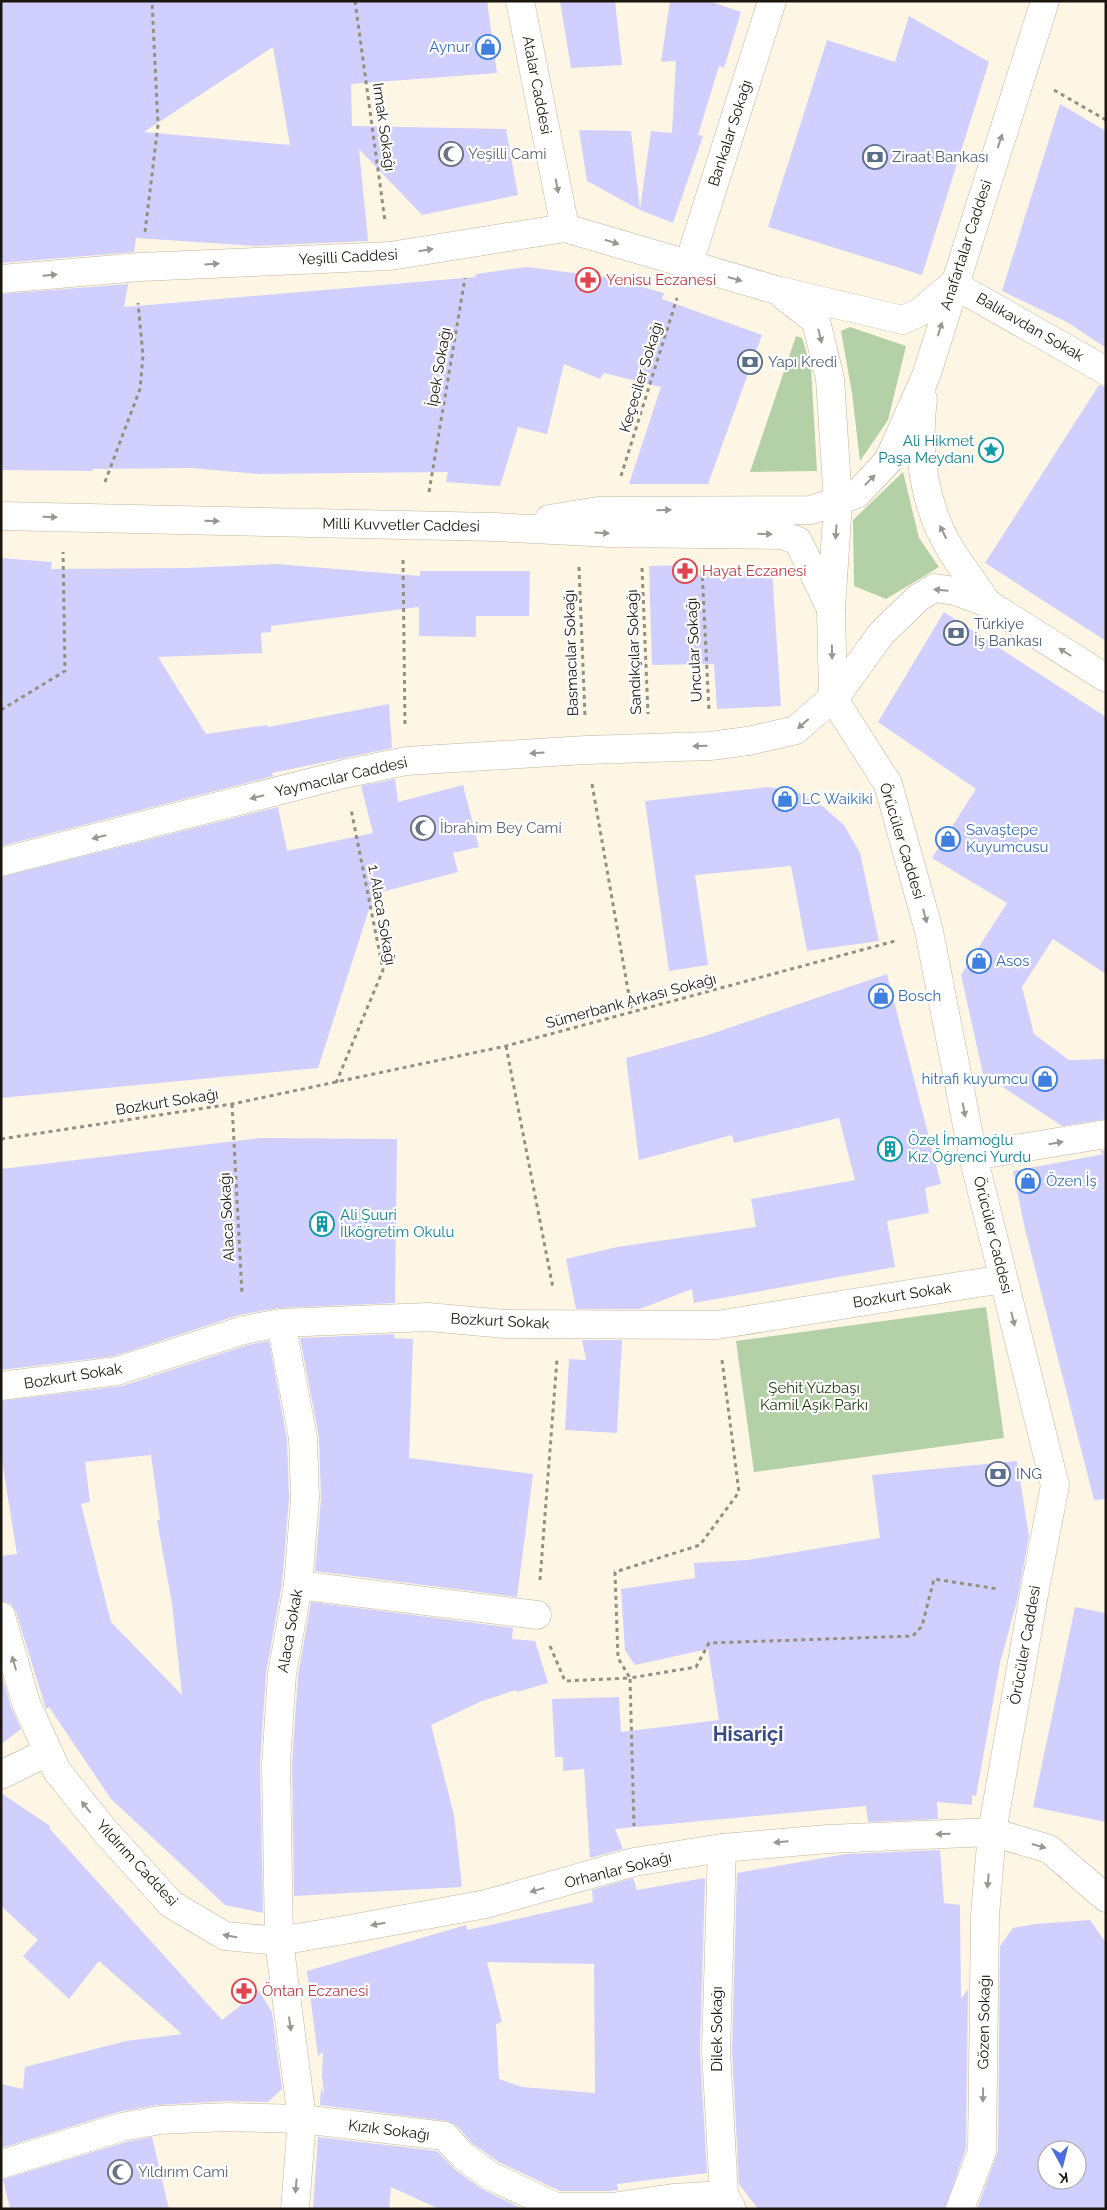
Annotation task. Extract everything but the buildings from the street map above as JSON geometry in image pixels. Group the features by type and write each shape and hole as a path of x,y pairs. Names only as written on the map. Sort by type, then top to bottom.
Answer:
{"street":[{"name":"Atalar Caddesi","path":"520,1 566,228"},
{"name":"Bankalar Sokağı","path":"688,266 772,1"},
{"name":"Anafartalar Caddesi","path":"926,376 953,284 1045,1"},
{"name":"Yeşilli Caddesi","path":"1,279 140,267 390,256 566,228 688,266 776,290 903,320 920,312 953,284"},
{"name":"Balıkavdan Sokak","path":"953,284 1106,371"},
{"path":"776,290 816,321 830,379 838,502 832,609 833,698"},
{"path":"494,527 598,511 811,510 838,502 857,494 888,461 926,376"},
{"path":"926,376 919,428 922,463 934,514 952,552 987,602 1106,678"},
{"name":"Milli Kuvvetler Caddesi","path":"1,516 494,527 612,534 783,535 798,541 832,609"},
{"name":"Yaymacılar Caddesi","path":"1,862 344,774 406,761 586,750 710,746 748,741 796,730 833,698 881,634 926,593 934,588 955,591 987,602"},
{"name":"Örücüler Caddesi","path":"833,698 888,784 929,931 974,1156 1003,1279 1056,1485 1034,1594 992,1832"},
{"path":"974,1156 1106,1134"},
{"name":"Bozkurt Sokak","path":"1,1386 117,1371 244,1330 281,1323 428,1317 505,1324 717,1325 1003,1279"},
{"name":"Alaca Sokak","path":"279,1942 276,1764 282,1674 298,1585 305,1498 303,1438 281,1323"},
{"path":"298,1585 537,1615"},
{"name":"Yıldırım Caddesi","path":"1,1616 26,1703 57,1771 105,1831 171,1904 225,1936 279,1942"},
{"path":"1,1775 48,1752"},
{"name":"Orhanlar Sokağı","path":"279,1942 486,1904 634,1862 722,1848 828,1838 992,1832 1049,1849 1106,1898"},
{"name":"Gözen Sokağı","path":"960,2209 982,2151 986,1915 992,1832"},
{"name":"Dilek Sokağı","path":"722,1848 716,2051 728,2202"},
{"path":"279,1942 302,2119 294,2209"},
{"name":"Kızık Sokağı","path":"1,2164 122,2127 160,2120 228,2117 302,2119 445,2136 464,2156 491,2176 556,2208 612,2206 672,2198 728,2202"}],"path":[{"name":"Irmak Sokağı","path":"355,1 390,256"},
{"path":"1050,88 1106,120"},
{"name":"İpek Sokağı","path":"428,494 472,243"},
{"name":"Keçeciler Sokağı","path":"621,477 688,266"},
{"path":"1,710 65,672 63,544"},
{"path":"403,552 406,761"},
{"name":"Uncular Sokağı","path":"701,563 710,746"},
{"name":"Basmacılar Sokağı","path":"579,565 586,750 632,1013"},
{"name":"Sandıkçılar Sokağı","path":"642,565 650,748"},
{"name":"1. Alaca Sokağı","path":"336,1083 383,970 344,774"},
{"name":"Sümerbank Arkası Sokağı","path":"336,1083 506,1046 929,931"},
{"path":"506,1046 560,1324 537,1615 565,1681 630,1678 696,1667 709,1643 913,1636 922,1626 934,1579 1034,1594"},
{"name":"Bozkurt Sokağı","path":"1,1139 232,1104 336,1083"},
{"name":"Alaca Sokağı","path":"232,1104 244,1330"},
{"path":"634,1862 630,1678 618,1658 615,1572 700,1546 739,1492 717,1325"}],"green space":[{"path":"850,327 906,346 888,420 860,461 852,393 841,331"},
{"path":"796,336 802,338 811,367 817,471 750,472"},
{"path":"903,472 919,538 939,567 886,599 854,586 853,520"},
{"name":"Şehit Yüzbaşı Kamil Aşık Parkı","path":"986,1307 1004,1438 754,1472 736,1341"}],"place":[{"name":"Aynur","path":"488,47"},
{"name":"Yeşilli Cami","path":"451,154"},
{"name":"Ziraat Bankası","path":"875,157"},
{"name":"Yenisu Eczanesi","path":"588,280"},
{"name":"Yapı Kredi","path":"750,362"},
{"name":"Ali Hikmet Paşa Meydanı","path":"991,450"},
{"name":"Hayat Eczanesi","path":"685,571"},
{"name":"Türkiye İş Bankası","path":"956,633"},
{"name":"LC Waikiki","path":"785,799"},
{"name":"İbrahim Bey Cami","path":"423,828"},
{"name":"Savaştepe Kuyumcusu","path":"948,839"},
{"name":"Asos","path":"979,961"},
{"name":"Bosch","path":"881,996"},
{"name":"hitrafi kuyumcu","path":"1045,1079"},
{"name":"Özel İmamoğlu Kız Öğrenci Yurdu","path":"890,1149"},
{"name":"Özen İş","path":"1028,1181"},
{"name":"Ali Şuuri İlköğretim Okulu","path":"322,1224"},
{"name":"ING","path":"998,1474"},
{"name":"Öntan Eczanesi","path":"244,1991"},
{"name":"Yıldırım Cami","path":"120,2172"}],"district":[{"name":"Hisariçi","path":"748,1734"}]}
